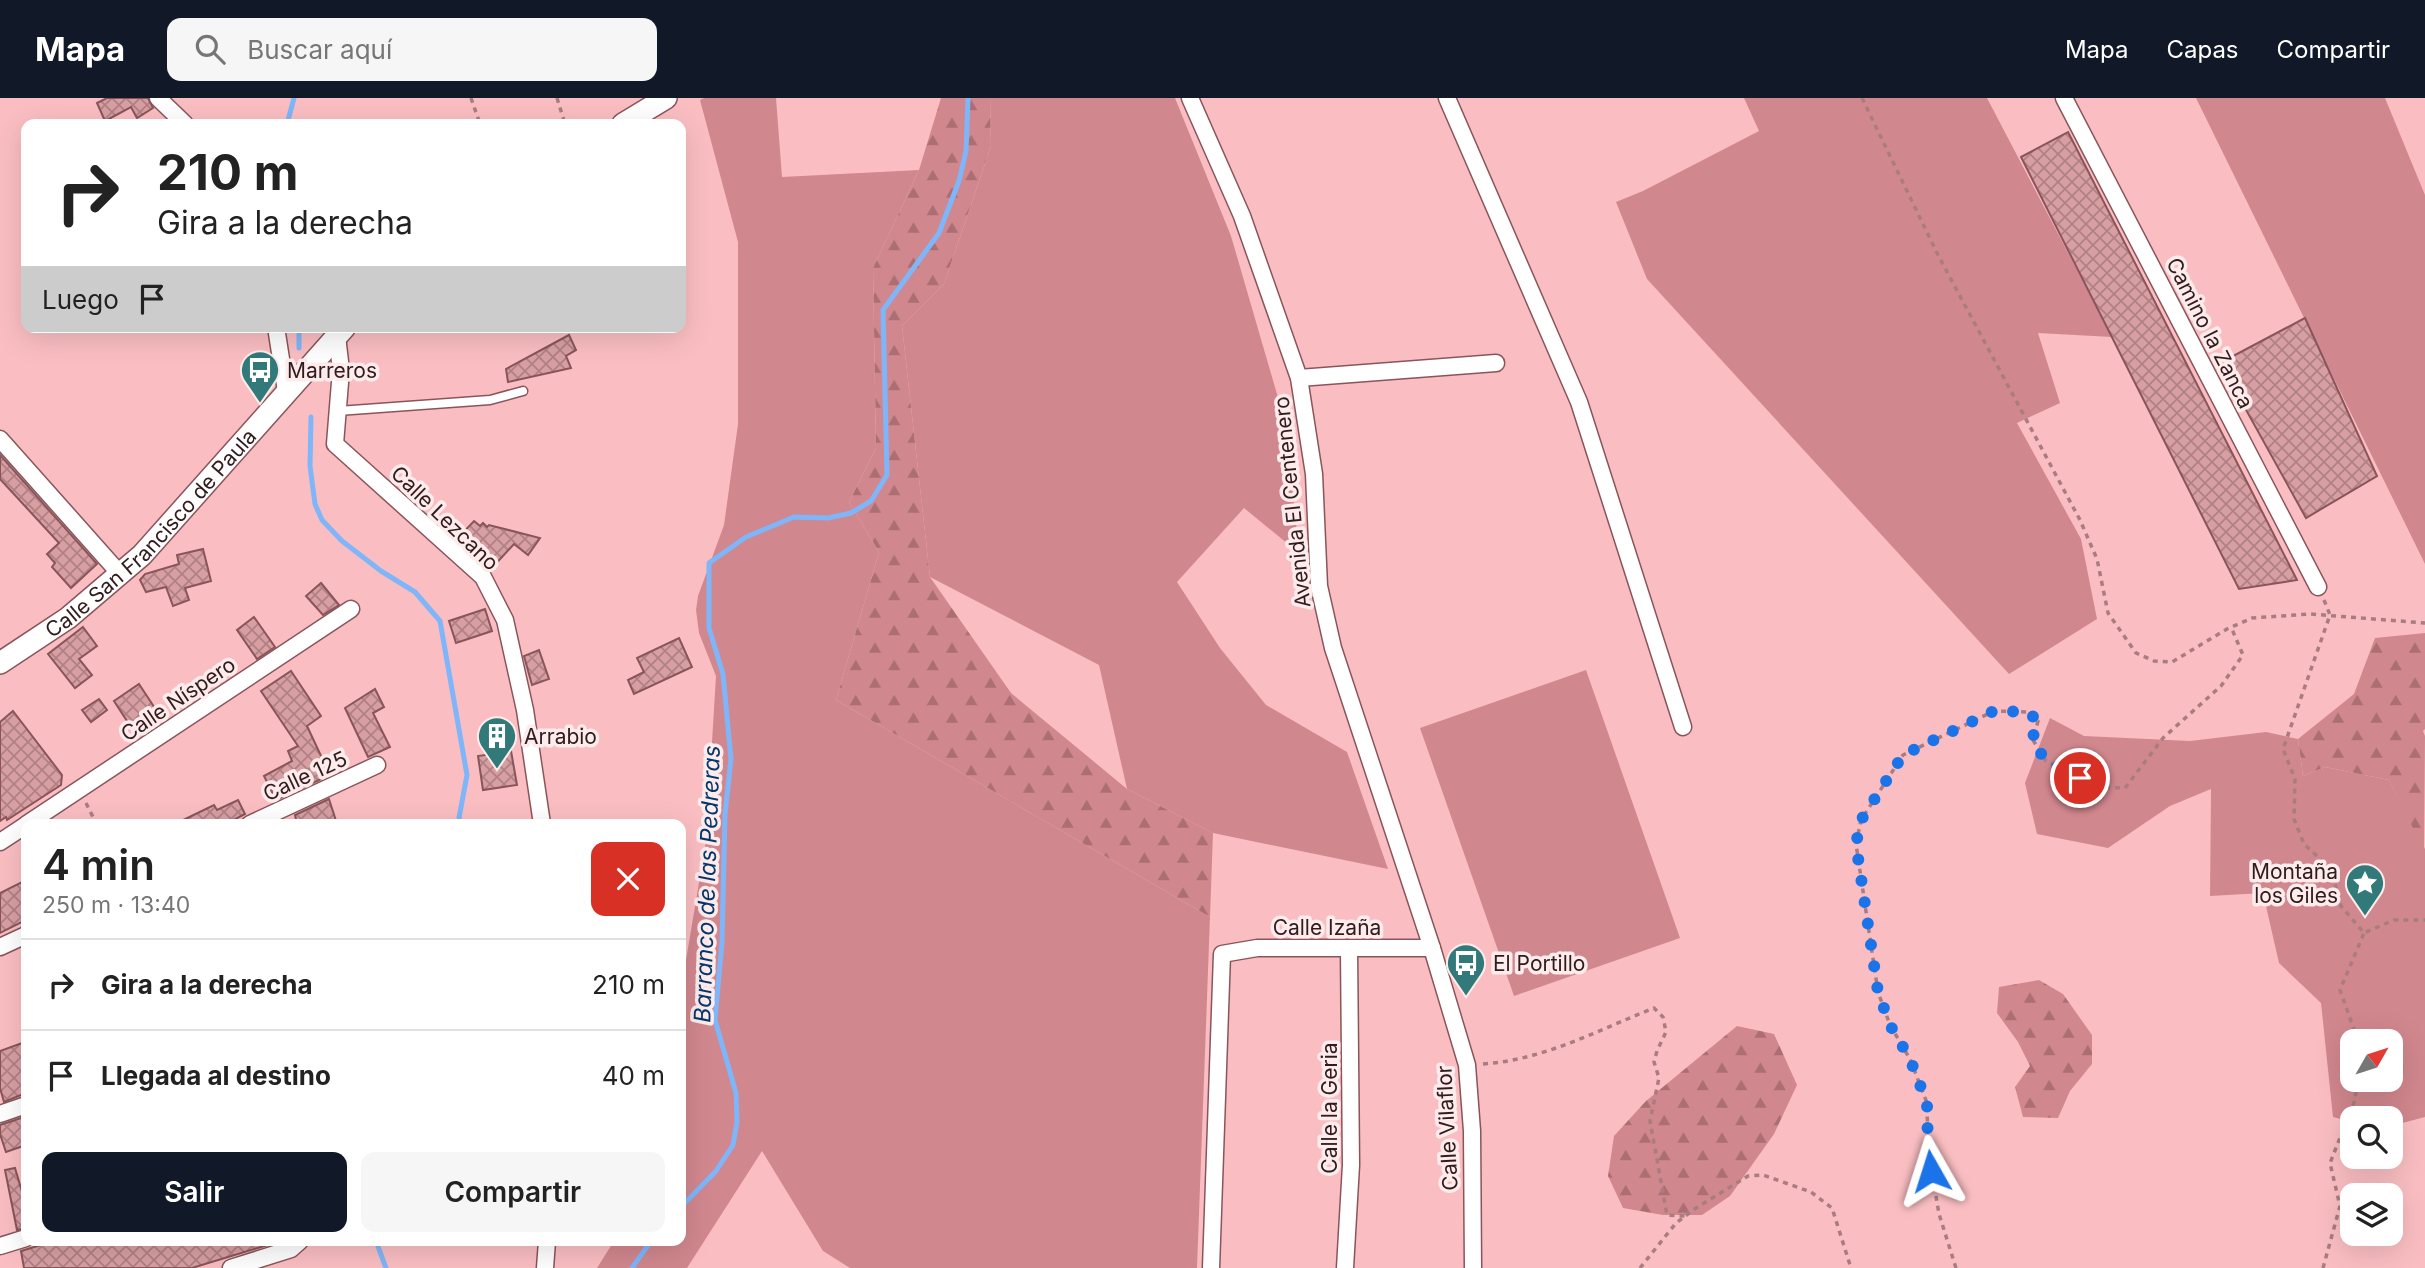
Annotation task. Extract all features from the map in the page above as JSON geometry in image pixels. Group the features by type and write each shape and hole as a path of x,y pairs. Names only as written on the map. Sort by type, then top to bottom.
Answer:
{"main road":[{"path":"632,119 666,98"},
{"name":"Calle San Francisco de Paula","path":"0,663 68,618 142,555 340,333"}],"street":[{"path":"158,98 180,119"},
{"name":"Avenida El Centenero","path":"1189,98 1242,216 1299,379 1314,474 1319,586 1333,648 1432,948"},
{"path":"1447,98 1578,402 1683,727"},
{"name":"Camino la Zanca","path":"2064,98 2318,587"},
{"path":"277,333 286,391"},
{"name":"Calle Lezcano","path":"341,333 335,443 483,577 505,620 525,710 541,819"},
{"path":"1299,379 1496,363"},
{"path":"0,439 121,575"},
{"name":"Calle Níspero","path":"36,819 351,609"},
{"name":"Calle 125","path":"261,819 377,765"},
{"name":"Calle Níspero","path":"0,842 21,829"},
{"path":"0,947 21,937"},
{"name":"Calle Izaña","path":"1211,1268 1222,954 1258,948 1432,948"},
{"name":"Calle Vilaflor","path":"1432,948 1467,1065 1472,1131 1473,1268"},
{"name":"Calle la Geria","path":"1345,1268 1351,1166 1349,949"},
{"path":"0,1114 21,1107"},
{"path":"0,1246 21,1240"},
{"path":"231,1268 295,1246"},
{"path":"545,1268 547,1246"}],"lane":[{"path":"338,411 490,400 523,391"}],"path":[{"path":"471,98 478,119"},
{"path":"557,98 563,119"},
{"path":"1861,98 1938,255 2080,520 2097,559 2108,613 2136,653 2154,661 2172,662 2231,627 2252,618 2310,614 2425,623"},
{"path":"2318,587 2330,615 2283,749 2295,779 2294,820 2304,844 2331,869 2342,906 2364,933"},
{"path":"1956,1268 1938,1214 1928,1149 1927,1103 1910,1059 1890,1025 1878,992 1856,844 1861,820 1903,755 1994,711 2028,712 2038,721 2032,740 2046,761 2097,787 2125,788 2163,738 2221,686 2243,655 2231,627"},
{"path":"78,791 93,819"},
{"path":"2354,1029 2340,990 2364,933 2394,920 2425,920"},
{"path":"1467,1065 1508,1062 1552,1050 1654,1008 1663,1017 1666,1032 1654,1062 1658,1078 1650,1121 1667,1215 1685,1216"},
{"path":"2323,1268 2340,1206 2330,1163 2356,1100 2356,1092"},
{"path":"1640,1268 1675,1223 1730,1185 1748,1176 1763,1175 1811,1192 1832,1208 1851,1268"}],"green space":[{"path":"776,98 782,177 919,170 873,268 876,448 849,502 879,552 836,700 1210,917 1197,1268 850,1268 823,1251 762,1151 687,1268 597,1268 611,1246 686,1246 686,960 706,841 716,676 699,633 696,610 698,596 724,525 738,424 738,242 700,100"},
{"path":"941,98 990,98 991,146 944,284 902,326 930,577 1011,693 1127,789 1213,833 1210,917 836,700 879,552 849,502 876,448 873,268 919,170"},
{"path":"990,98 1175,98 1231,236 1286,425 1299,553 1244,508 1177,582 1220,648 1266,705 1347,752 1388,869 1213,833 1127,789 1099,665 930,577 902,326 944,284 991,146"},
{"path":"1744,98 1987,98 2112,337 2038,333 2060,403 2017,423 2081,539 2097,619 2009,674 1647,279 1616,202 1643,191 1759,131"},
{"path":"2196,98 2385,98 2425,195 2425,564"},
{"path":"2425,633 2424,850 2389,780 2325,767 2303,776 2298,739 2354,694 2375,638"},
{"path":"1586,670 1680,938 1514,996 1420,728"},
{"path":"2050,718 2084,736 2190,741 2266,732 2298,739 2303,776 2325,767 2389,780 2425,849 2425,1117 2403,1123 2403,1106 2340,1106 2340,1119 2333,1117 2321,1003 2279,963 2263,893 2210,896 2211,789 2170,806 2108,848 2037,834 2025,783"},
{"path":"2039,980 2063,994 2092,1035 2092,1064 2070,1091 2058,1118 2023,1117 2015,1087 2030,1066 2018,1042 1997,1013 1999,987"},
{"path":"1737,1026 1774,1034 1797,1085 1774,1134 1730,1196 1702,1215 1663,1215 1623,1208 1608,1176 1614,1136 1646,1101"}],"building":[{"path":"107,98 148,98 153,108 137,118 131,107 104,119 97,103"},
{"path":"2068,132 2297,580 2239,589 2021,157"},
{"path":"2305,318 2377,476 2306,518 2220,363"},
{"path":"569,335 576,350 566,356 571,368 508,382 506,369"},
{"path":"0,455 97,564 71,588 52,567 55,563 47,554 59,543 0,479"},
{"path":"474,521 480,526 483,523 487,527 489,525 540,538 528,555 514,544 491,569 457,539"},
{"path":"203,549 211,581 185,588 189,600 173,606 166,587 146,592 140,580 145,574 179,564 177,555"},
{"path":"321,583 339,605 323,615 306,596"},
{"path":"485,609 492,631 456,643 449,621"},
{"path":"254,617 275,647 257,659 237,630"},
{"path":"83,627 97,646 79,659 92,675 75,688 48,654"},
{"path":"679,638 692,667 634,694 628,680 644,672 637,658"},
{"path":"539,650 549,679 532,685 524,656"},
{"path":"291,671 321,716 307,726 330,775 276,800 264,776 292,761 288,751 298,746 261,691"},
{"path":"139,684 162,719 136,735 114,701"},
{"path":"375,689 384,707 373,713 390,747 368,757 345,708"},
{"path":"99,699 107,710 91,722 82,710"},
{"path":"13,711 62,775 61,785 7,820 6,817 0,821 0,722"},
{"name":"Arrabio","path":"511,751 517,785 483,790 478,756"},
{"path":"329,799 335,819 296,819 295,815"},
{"path":"238,800 245,814 236,819 185,819 214,805 217,810"},
{"path":"21,882 21,922 0,933 0,893"},
{"path":"21,1043 21,1095 4,1102 0,1088 0,1051"},
{"path":"21,1118 21,1147 6,1152 0,1125"},
{"path":"15,1168 21,1188 21,1229 17,1230 5,1170"},
{"path":"38,1246 264,1246 192,1268 24,1268 21,1251"}],"waterway":[{"path":"288,119 294,98"},
{"name":"Barranco de las Pedreras","path":"686,1202 716,1171 733,1145 737,1122 736,1093 715,1020 722,942 725,814 731,759 723,674 709,628 709,563 746,537 794,517 828,518 851,513 871,501 887,475 883,310 939,233 959,181 966,151 968,98"},
{"path":"299,333 299,348"},
{"path":"311,417 310,466 315,504 322,520 342,541 381,571 415,592 440,621 467,775 459,819"},
{"path":"378,1246 386,1268"},
{"name":"Barranco de las Pedreras","path":"632,1268 647,1246"}],"place":[{"name":"Marreros","path":"260,404"},
{"name":"Arrabio","path":"497,770"},
{"name":"Montaña los Giles","path":"2365,917"},
{"name":"El Portillo","path":"1466,997"}],"route":[{"path":"1931,1171 1927,1103 1910,1059 1890,1025 1878,992 1858,871 1856,844 1861,820 1903,755 1994,711 2028,712 2038,721 2032,740 2046,761 2080,778"}]}
